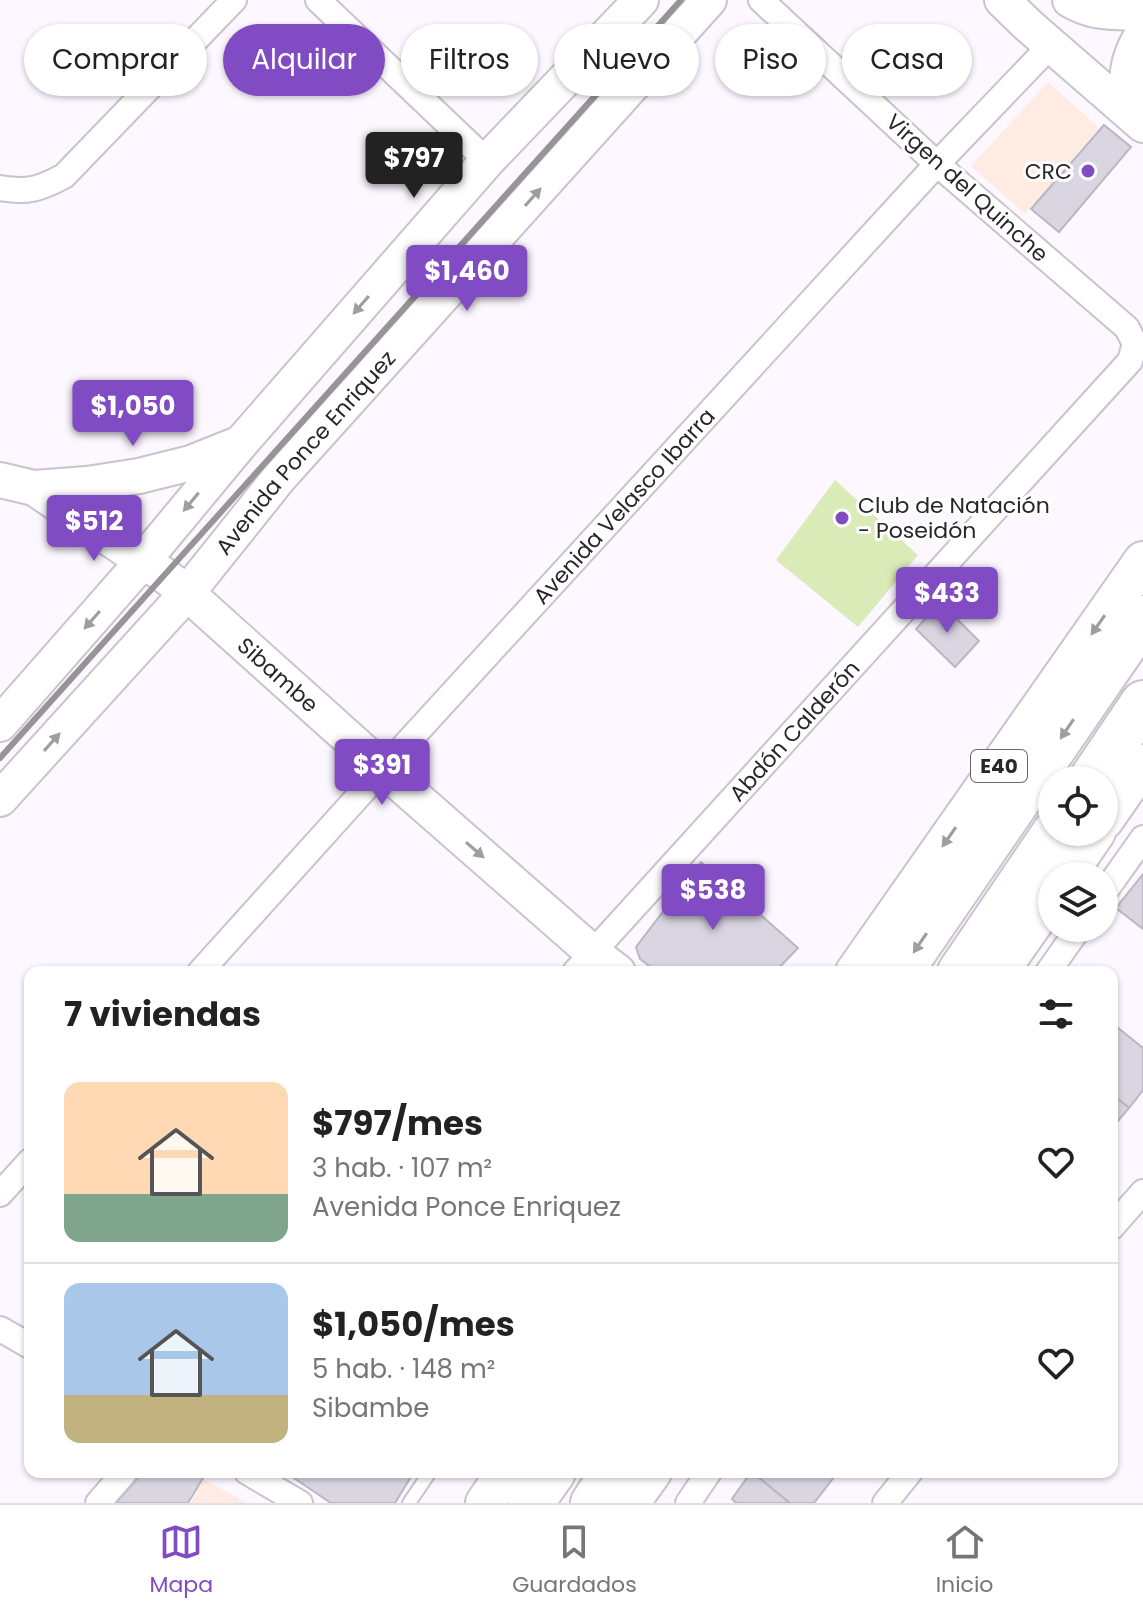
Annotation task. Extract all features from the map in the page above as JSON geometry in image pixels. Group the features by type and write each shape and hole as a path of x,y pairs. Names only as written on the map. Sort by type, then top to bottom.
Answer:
{"highway":[{"name":"E40","path":"904,966 1143,618"},
{"path":"1100,766 1143,703"},
{"path":"964,966 1046,846"},
{"path":"531,1503 549,1478"},
{"path":"593,1503 610,1478"}],"main road":[{"name":"E40","path":"859,966 1143,561"},
{"path":"1118,800 1143,764"},
{"path":"1003,966 1038,916"},
{"path":"485,1503 502,1478"},
{"path":"630,1503 648,1478"}],"street":[{"path":"0,188 13,191 42,188 64,176 234,0"},
{"path":"318,0 487,161"},
{"path":"0,724 487,161 641,0"},
{"name":"Avenida Ponce Enriquez","path":"0,799 187,593 279,478 709,0"},
{"name":"Virgen del Quinche","path":"761,0 937,164 1127,328 1135,344"},
{"path":"1002,0 1143,124"},
{"path":"1070,0 1097,12 1143,14"},
{"path":"1143,33 1133,49 1127,69 1128,91 1143,124"},
{"name":"Avenida Velasco Ibarra","path":"205,966 937,164 1051,45"},
{"name":"Abdón Calderón","path":"595,966 1130,361 1135,344"},
{"name":"Sibambe","path":"0,480 34,488 87,484 139,476 191,463 240,444"},
{"name":"Sibambe","path":"34,488 187,593 595,966"},
{"path":"1118,873 1143,838"},
{"path":"1052,966 1069,942"},
{"path":"0,1194 24,1168"},
{"path":"1126,1218 1143,1192"},
{"path":"0,1329 24,1343"},
{"path":"98,1503 120,1478"},
{"path":"257,1478 300,1503"},
{"path":"688,1503 705,1478"},
{"path":"885,1503 905,1478"}],"lane":[{"path":"409,1503 426,1478"}],"shaded area":[{"path":"1048,82 1099,128 1025,214 971,166"},
{"path":"203,1479 247,1503 191,1503"}],"green space":[{"name":"Club de Natación - Poseidón","path":"835,480 918,555 858,627 776,560"}],"building":[{"name":"CRC","path":"1104,125 1131,147 1059,232 1031,209"},
{"path":"940,602 979,641 955,667 916,629"},
{"path":"701,862 798,948 781,966 649,966 640,959 636,947"},
{"path":"1143,874 1143,929 1118,910"},
{"path":"1118,1028 1143,1048 1143,1090 1129,1108 1118,1099"},
{"path":"1118,1099 1129,1108 1118,1121"},
{"path":"138,1478 203,1478 188,1503 116,1503"},
{"path":"294,1478 410,1478 395,1503 331,1503"},
{"path":"747,1478 759,1478 790,1503 736,1503 732,1499"},
{"path":"759,1478 833,1478 814,1503 790,1503"}],"railway":[{"path":"0,758 681,0"}],"place":[{"name":"CRC","path":"1088,171"},
{"name":"Club de Natación - Poseidón","path":"842,518"}]}
